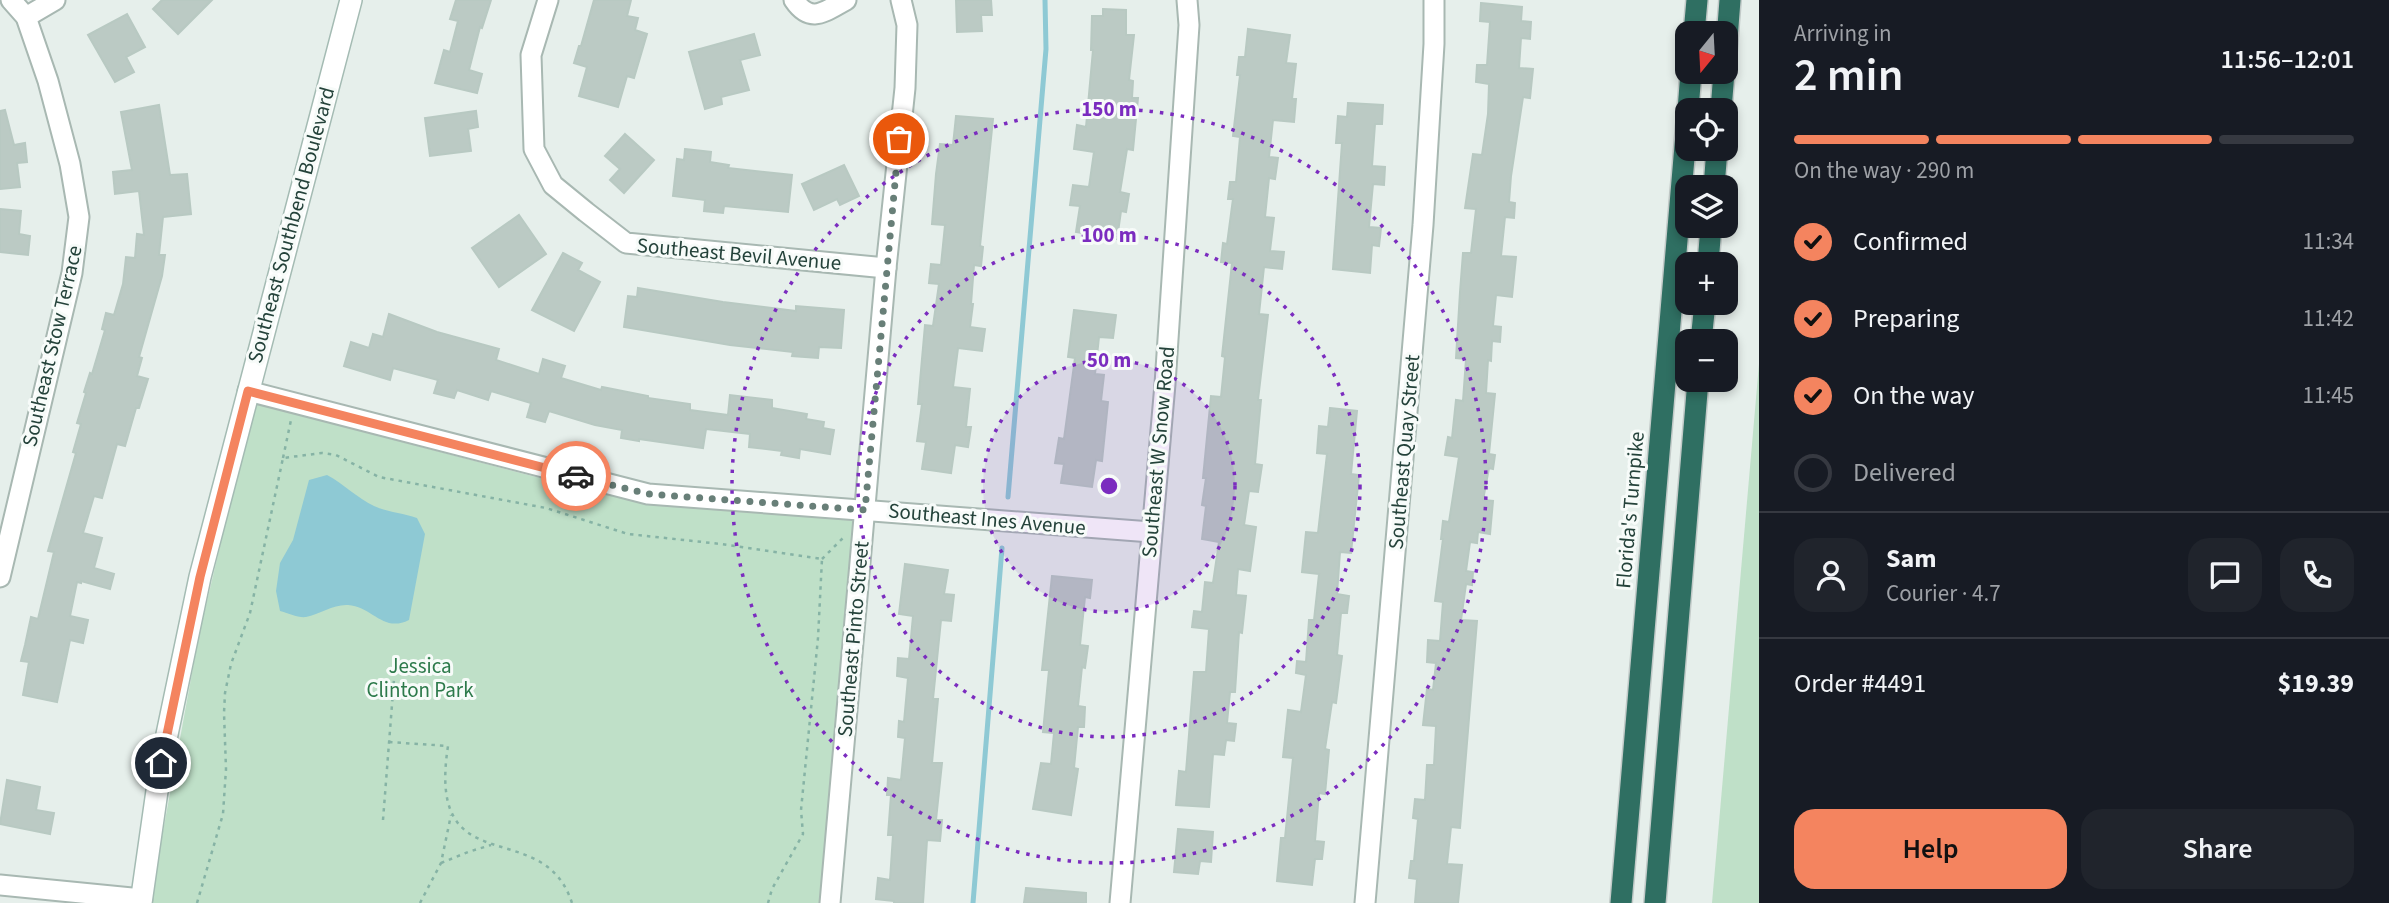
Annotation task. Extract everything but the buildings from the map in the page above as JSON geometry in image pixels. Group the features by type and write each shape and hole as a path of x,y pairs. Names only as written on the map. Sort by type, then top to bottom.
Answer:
{"highway":[{"path":"1696,21 1697,0"},
{"path":"1728,21 1730,0"},
{"name":"Florida's Turnpike","path":"1621,903 1684,161"},
{"path":"1655,903 1697,392"}],"street":[{"name":"Southeast Stow Terrace","path":"0,577 72,273 79,217 70,164 48,81 26,17 11,0"},
{"path":"26,17 55,0"},
{"name":"Southeast Southbend Boulevard","path":"141,901 161,763 200,577 351,0"},
{"name":"Southeast Bevil Avenue","path":"548,0 531,55 534,149 554,185 586,212 626,243 886,268"},
{"path":"794,0 800,9 812,15 846,0"},
{"name":"Southeast Pinto Street","path":"830,903 908,44 901,0"},
{"name":"Southeast W Snow Road","path":"1120,903 1165,384 1189,25 1187,0"},
{"name":"Southeast Quay Street","path":"1365,903 1423,225 1434,44 1434,0"},
{"name":"Southeast Ines Avenue","path":"248,391 648,494 1151,533"},
{"path":"0,885 141,901"}],"path":[{"path":"197,903 223,814 226,769 223,713 227,683 250,613 292,416"},
{"path":"283,458 322,453 336,455 379,477 546,508 628,534 822,559"},
{"path":"768,903 772,889 803,834 801,810 818,638 822,559 850,531"},
{"path":"383,820 394,679"},
{"path":"389,742 448,746 445,763 446,794 451,815 459,826 482,842 532,856 548,866 560,877 572,903"},
{"path":"420,903 441,863 451,815"},
{"path":"441,863 491,845"}],"green space":[{"path":"1759,364 1759,903 1712,903"},
{"name":"Jessica Clinton Park","path":"254,403 615,495 856,518 821,903 153,903 155,875 199,635"}],"water":[{"path":"327,475 374,506 417,518 425,534 409,620 392,623 348,605 306,617 280,611 276,591 280,563 293,540 309,480"}],"waterway":[{"path":"1008,497 1046,49 1045,0"},
{"path":"973,903 1002,548"}],"way so far":[{"path":"576,476 648,494 865,510 899,139"}],"route":[{"path":"161,763 200,577 248,391 576,476"}]}
